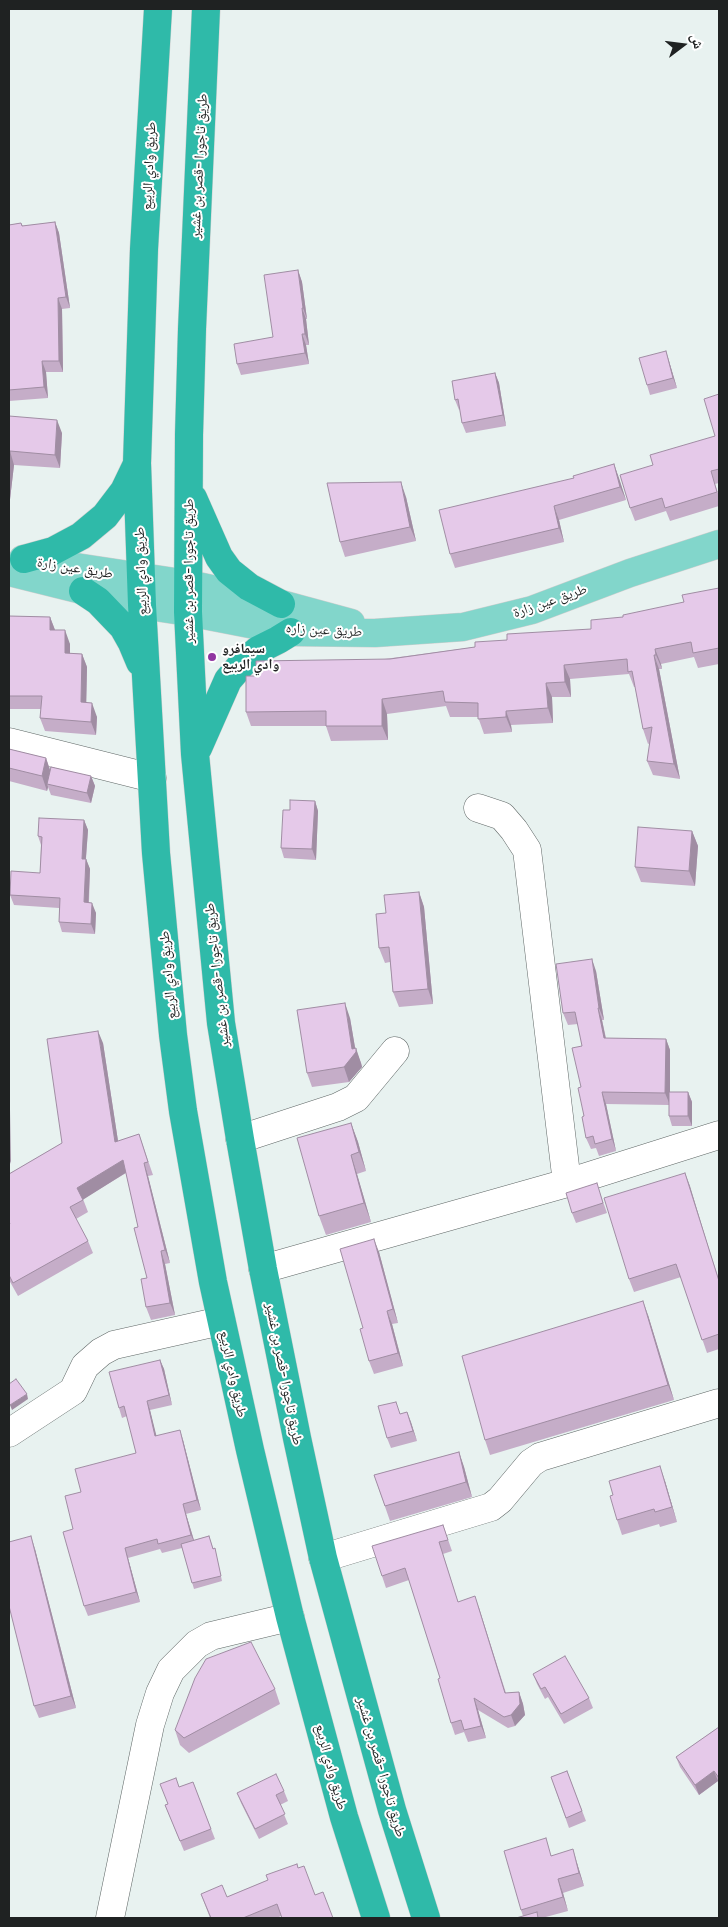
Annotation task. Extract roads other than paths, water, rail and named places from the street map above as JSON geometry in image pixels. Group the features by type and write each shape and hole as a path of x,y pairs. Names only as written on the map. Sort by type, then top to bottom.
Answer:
{"highway":[{"name":"طريق وادي الربيع","path":"158,9 144,249 137,463 142,605 156,853 182,1111 221,1321 290,1617 344,1817 376,1918"},
{"name":"طريق تاجورا -قصر بن غشير","path":"206,9 192,329 188,612 195,754 221,1023 263,1268 296,1438 323,1558 392,1810 426,1918"},
{"path":"14,563 53,551 81,536 105,516 124,491 137,463"},
{"path":"189,487 216,550 229,571 249,587 281,604"},
{"path":"83,591 98,601 123,627 132,643 147,686"},
{"path":"195,754 228,680 258,650 291,632"}],"main road":[{"name":"طريق عين زارة","path":"375,633 463,627 532,610 630,573 719,544"},
{"name":"طريق عين زارة","path":"14,563 142,578"},
{"name":"طريق عين زاره","path":"14,563 83,591 142,605 291,632 375,633"},
{"name":"طريق عين زاره","path":"142,578 188,584 281,604 364,626 375,633"}],"street":[{"path":"9,742 152,778"},
{"path":"478,808 502,816 527,850 567,1183"},
{"path":"240,1139 338,1107 356,1098 395,1051"},
{"path":"263,1268 567,1183 719,1137"},
{"path":"9,1433 73,1391 85,1366 101,1352 114,1345 221,1321"},
{"path":"323,1558 492,1507 531,1463 540,1457 719,1403"},
{"path":"110,1918 150,1725 160,1693 171,1670 197,1644 211,1636 290,1617"}],"place":[{"name":"سيمافرو وادي الربيع","path":"212,657"}]}
